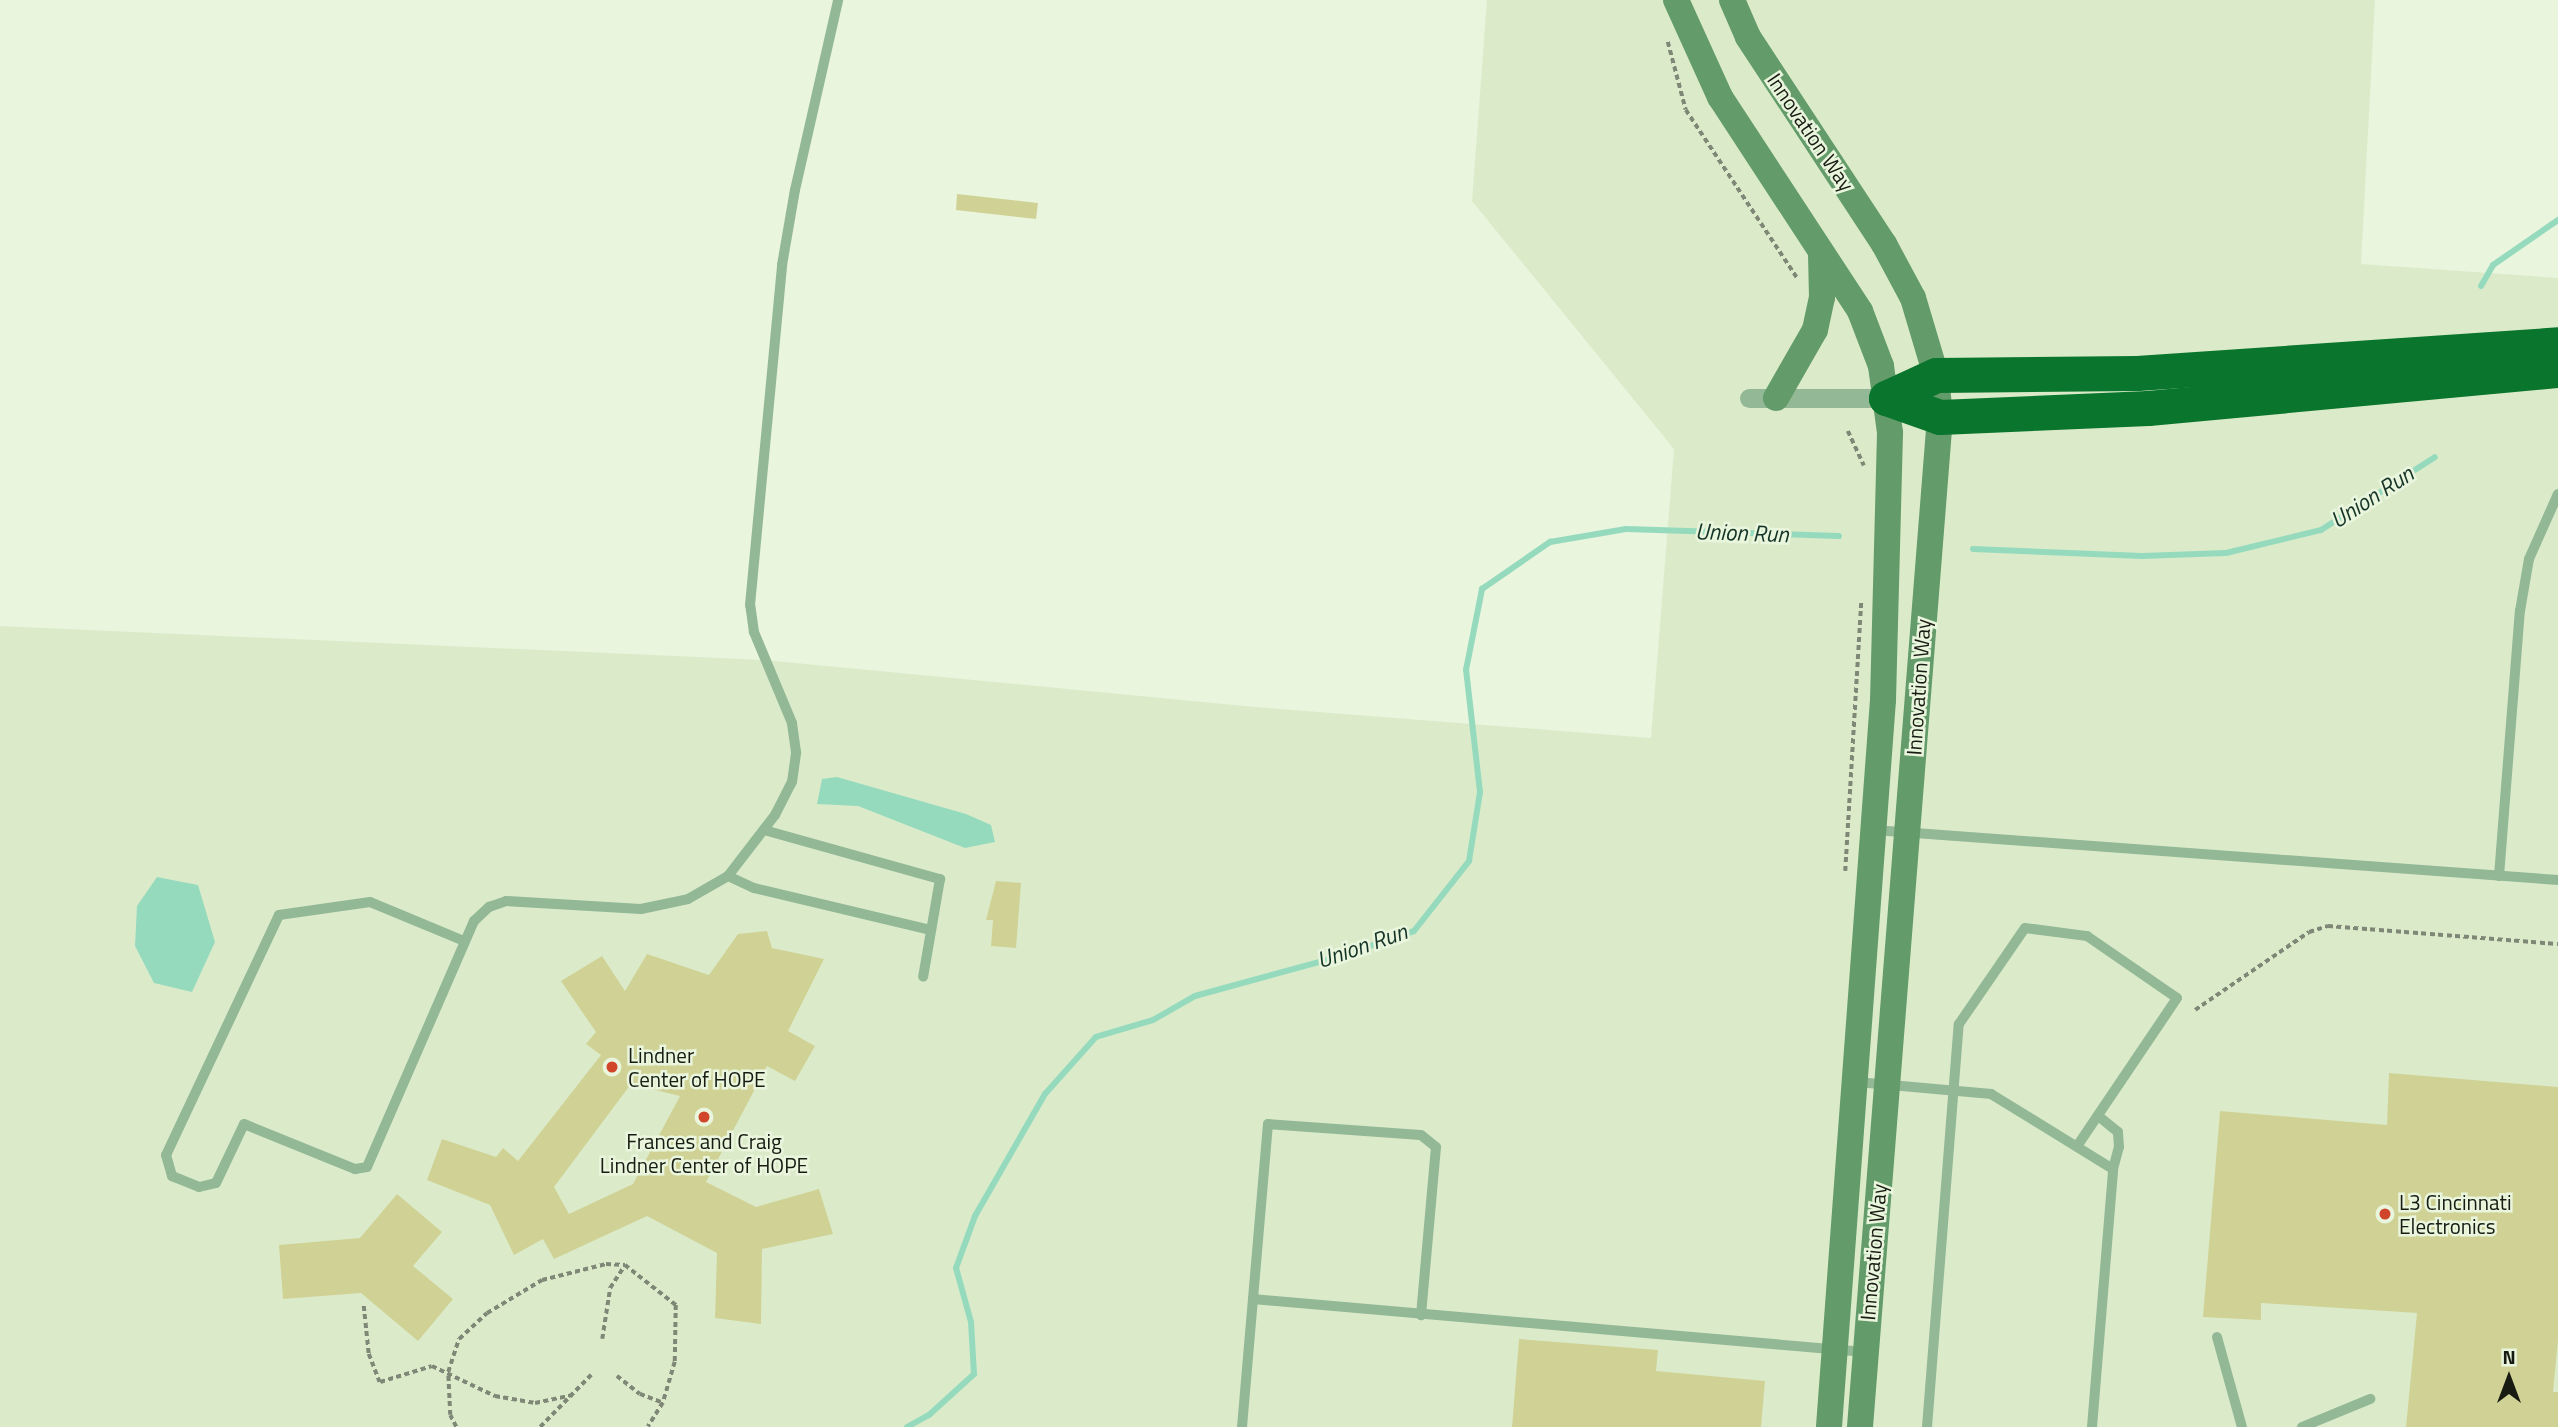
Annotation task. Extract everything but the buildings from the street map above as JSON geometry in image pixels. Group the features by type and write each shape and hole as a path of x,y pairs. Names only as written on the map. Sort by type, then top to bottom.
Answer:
{"highway":[{"path":"1886,398 1936,375 2137,373 2558,344"},
{"path":"1886,398 1940,417 2148,408 2558,370"}],"main road":[{"name":"Innovation Way","path":"1676,0 1720,97 1822,253 1872,337 1886,398 1890,433 1883,700 1829,1427"},
{"name":"Innovation Way","path":"1732,0 1748,37 1902,276 1928,338 1936,375 1940,417 1860,1427"},
{"path":"1776,398 1815,330 1822,298 1822,253"}],"street":[{"path":"1749,398 1886,398"}],"lane":[{"path":"464,941 370,902 279,915 166,1155 173,1176 199,1187 215,1183 244,1124 355,1169 366,1167 464,941 474,921 489,907 506,901 641,909 688,899 728,876 764,830 792,782 796,752 792,723 758,641 750,605 772,351 794,190 838,0"},
{"path":"2499,876 2520,611 2529,559 2558,494"},
{"path":"764,830 940,879 923,977"},
{"path":"1873,830 1906,830 2558,880"},
{"path":"728,876 754,888 930,930"},
{"path":"1927,1427 1959,1024 2025,928 2087,936 2177,999 2077,1146"},
{"path":"1853,1082 1991,1094 2113,1169"},
{"path":"2092,1427 2118,1132 2098,1116"},
{"path":"1242,1427 1268,1124 1421,1135 1436,1147 1438,1157 1421,1315"},
{"path":"1253,1299 1866,1352"},
{"path":"2217,1337 2242,1427"},
{"path":"2302,1427 2370,1399"}],"path":[{"path":"1666,36 1686,110 1800,284"},
{"path":"1847,431 1865,470"},
{"path":"1844,880 1861,591"},
{"path":"2195,1010 2309,932 2328,926 2558,944"},
{"path":"456,1427 450,1415 448,1373 459,1339 487,1313 542,1280 606,1264 625,1265 676,1305 675,1362 663,1403 648,1427"},
{"path":"601,1339 610,1289 625,1265"},
{"path":"364,1306 369,1354 380,1382 432,1366 509,1398 535,1403 572,1395"},
{"path":"540,1427 591,1375"},
{"path":"617,1376 640,1394 663,1403"}],"shaded area":[{"path":"1487,0 2375,0 2361,264 2558,278 2558,1427 0,1427 0,626 764,660 1255,707 1651,738 1674,449 1472,201"},
{"path":"837,777 966,814 991,825 995,842 965,848 858,806 817,804 822,779"},
{"path":"157,877 198,885 215,942 192,992 154,983 135,946 137,906"}],"waterway":[{"name":"Union Run","path":"2481,286 2493,265 2558,220"},
{"name":"Union Run","path":"1973,549 2142,556 2226,553 2321,530 2435,457"},
{"name":"Union Run","path":"907,1427 929,1415 974,1374 971,1322 956,1268 975,1216 1045,1094 1096,1037 1153,1020 1195,996 1341,956 1414,931 1469,861 1480,792 1466,670 1482,589 1550,542 1626,529 1839,536"}],"place":[{"name":"Lindner Center of HOPE","path":"612,1067"},
{"name":"Frances and Craig Lindner Center of HOPE","path":"704,1117"},
{"name":"L3 Cincinnati Electronics","path":"2385,1214"}]}
